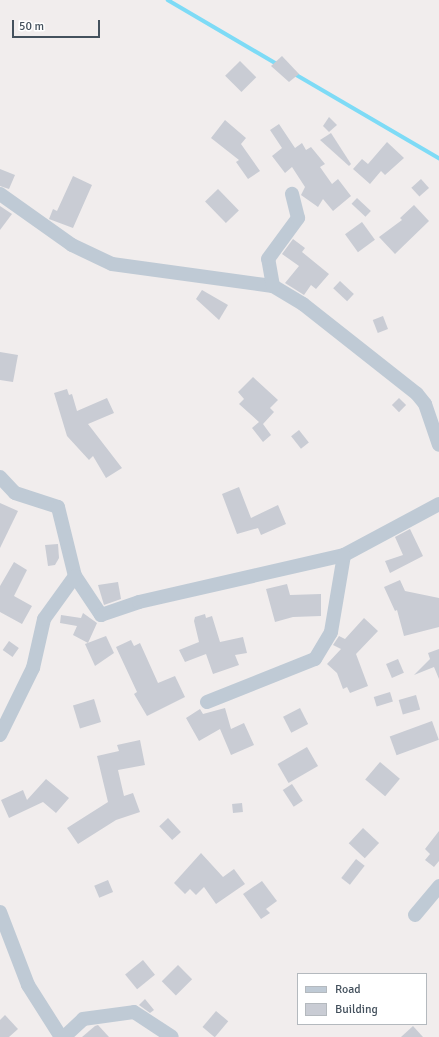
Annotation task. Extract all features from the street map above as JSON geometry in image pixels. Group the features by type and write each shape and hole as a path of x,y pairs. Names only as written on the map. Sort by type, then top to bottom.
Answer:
{"street":[{"path":"0,194 72,245 112,264 273,286 303,304 417,394 425,404 439,445"},
{"path":"273,286 268,259 298,218 292,194"},
{"path":"0,477 15,493 58,507 75,576 101,615 139,602 344,555 439,504"},
{"path":"207,702 315,659 331,632 344,555"},
{"path":"0,736 33,668 44,619 75,576"},
{"path":"415,915 439,886"},
{"path":"0,912 28,985 61,1037"},
{"path":"64,1037 83,1019 134,1012 172,1037"}],"building":[{"path":"282,56 299,74 289,82 271,66"},
{"path":"240,61 256,77 241,92 225,76"},
{"path":"329,117 337,125 329,132 323,126"},
{"path":"225,120 246,138 241,144 260,171 248,179 236,162 239,160 211,138"},
{"path":"279,124 295,148 302,143 306,150 311,147 325,164 320,167 332,184 338,179 351,196 333,211 323,199 318,207 301,195 305,187 292,167 285,173 272,156 282,148 270,130"},
{"path":"331,133 351,164 349,166 320,140"},
{"path":"387,142 404,158 385,175 381,171 370,184 353,169 362,159 368,164"},
{"path":"0,169 15,175 9,189 0,186"},
{"path":"73,176 92,185 73,228 49,219 53,209 57,211"},
{"path":"421,179 429,188 419,197 411,188"},
{"path":"218,189 239,211 226,223 205,202"},
{"path":"357,198 371,211 365,217 352,204"},
{"path":"414,205 429,221 395,254 379,237 402,220 400,218"},
{"path":"0,206 12,214 0,230"},
{"path":"362,222 375,240 358,252 345,234"},
{"path":"293,239 305,248 302,252 329,274 316,289 311,285 304,295 285,283 299,266 282,254"},
{"path":"340,281 354,294 347,301 333,288"},
{"path":"202,290 228,305 219,320 196,299"},
{"path":"383,316 388,329 378,333 373,320"},
{"path":"0,352 18,355 13,382 0,380"},
{"path":"253,377 278,400 270,408 274,412 263,424 271,435 263,442 252,428 259,422 239,404 244,399 238,392"},
{"path":"67,389 69,395 72,394 77,411 107,398 114,413 88,424 122,468 106,478 93,456 89,460 67,436 54,393"},
{"path":"399,398 406,405 399,412 392,405"},
{"path":"299,430 309,443 301,449 291,436"},
{"path":"239,487 251,518 278,505 286,524 261,535 258,528 237,534 222,494"},
{"path":"0,503 18,511 0,548"},
{"path":"410,529 423,556 390,573 385,561 403,555 395,537"},
{"path":"58,544 59,558 55,565 48,566 45,545"},
{"path":"14,562 27,570 14,596 32,606 22,624 0,612 0,586"},
{"path":"400,580 405,591 439,598 439,627 404,636 397,610 395,611 384,587"},
{"path":"118,582 121,599 104,605 98,585"},
{"path":"287,584 290,595 321,594 321,616 293,617 275,622 266,589"},
{"path":"83,613 97,623 88,643 73,635 77,626 60,623 61,615 81,618"},
{"path":"205,614 206,618 212,616 220,642 243,637 247,653 235,655 239,665 213,674 206,654 185,662 179,650 199,642 194,621 195,617"},
{"path":"364,618 378,631 356,654 368,686 350,693 347,687 343,689 337,673 327,664 341,649 333,645 339,636 345,639"},
{"path":"106,636 114,653 95,666 85,644"},
{"path":"131,640 134,646 140,643 158,683 175,676 185,697 147,716 134,694 137,692 116,647"},
{"path":"9,641 19,648 13,657 3,650"},
{"path":"439,649 439,679 434,667 414,675 430,659 428,653"},
{"path":"398,659 404,673 392,678 386,664"},
{"path":"390,692 393,702 377,707 374,697"},
{"path":"416,695 420,709 403,714 399,700"},
{"path":"94,699 101,722 80,728 73,705"},
{"path":"225,708 231,729 244,723 254,745 231,755 220,729 199,741 186,718 200,709 203,714"},
{"path":"300,708 308,724 291,733 283,717"},
{"path":"432,721 439,740 397,755 390,736"},
{"path":"140,740 145,765 118,770 124,796 133,793 140,812 116,820 78,844 67,828 108,802 97,756 119,751 117,745"},
{"path":"307,747 318,766 289,783 278,764"},
{"path":"380,762 400,779 385,796 365,780"},
{"path":"46,779 69,798 56,813 43,802 9,818 1,800 23,790 27,800"},
{"path":"292,784 303,801 294,807 283,790"},
{"path":"242,803 243,812 233,813 232,804"},
{"path":"168,818 181,832 172,840 159,826"},
{"path":"363,828 379,843 365,858 349,843"},
{"path":"439,831 439,861 434,867 425,860 430,854 425,849"},
{"path":"201,853 223,877 234,869 245,884 216,904 204,887 196,895 190,889 185,894 174,883"},
{"path":"356,859 365,866 350,885 341,878"},
{"path":"108,880 113,892 99,898 94,886"},
{"path":"262,881 277,901 266,909 270,913 261,919 243,894"},
{"path":"143,960 155,975 137,989 125,974"},
{"path":"178,965 192,979 176,995 162,981"},
{"path":"145,999 154,1010 150,1013 139,1005"},
{"path":"216,1011 228,1021 215,1037 203,1027"},
{"path":"5,1015 18,1029 9,1037 0,1037 0,1020"},
{"path":"98,1025 109,1037 82,1037 95,1026"},
{"path":"413,1026 423,1037 401,1037"}],"waterway":[{"path":"168,0 279,65"},
{"path":"295,74 439,158"}]}
